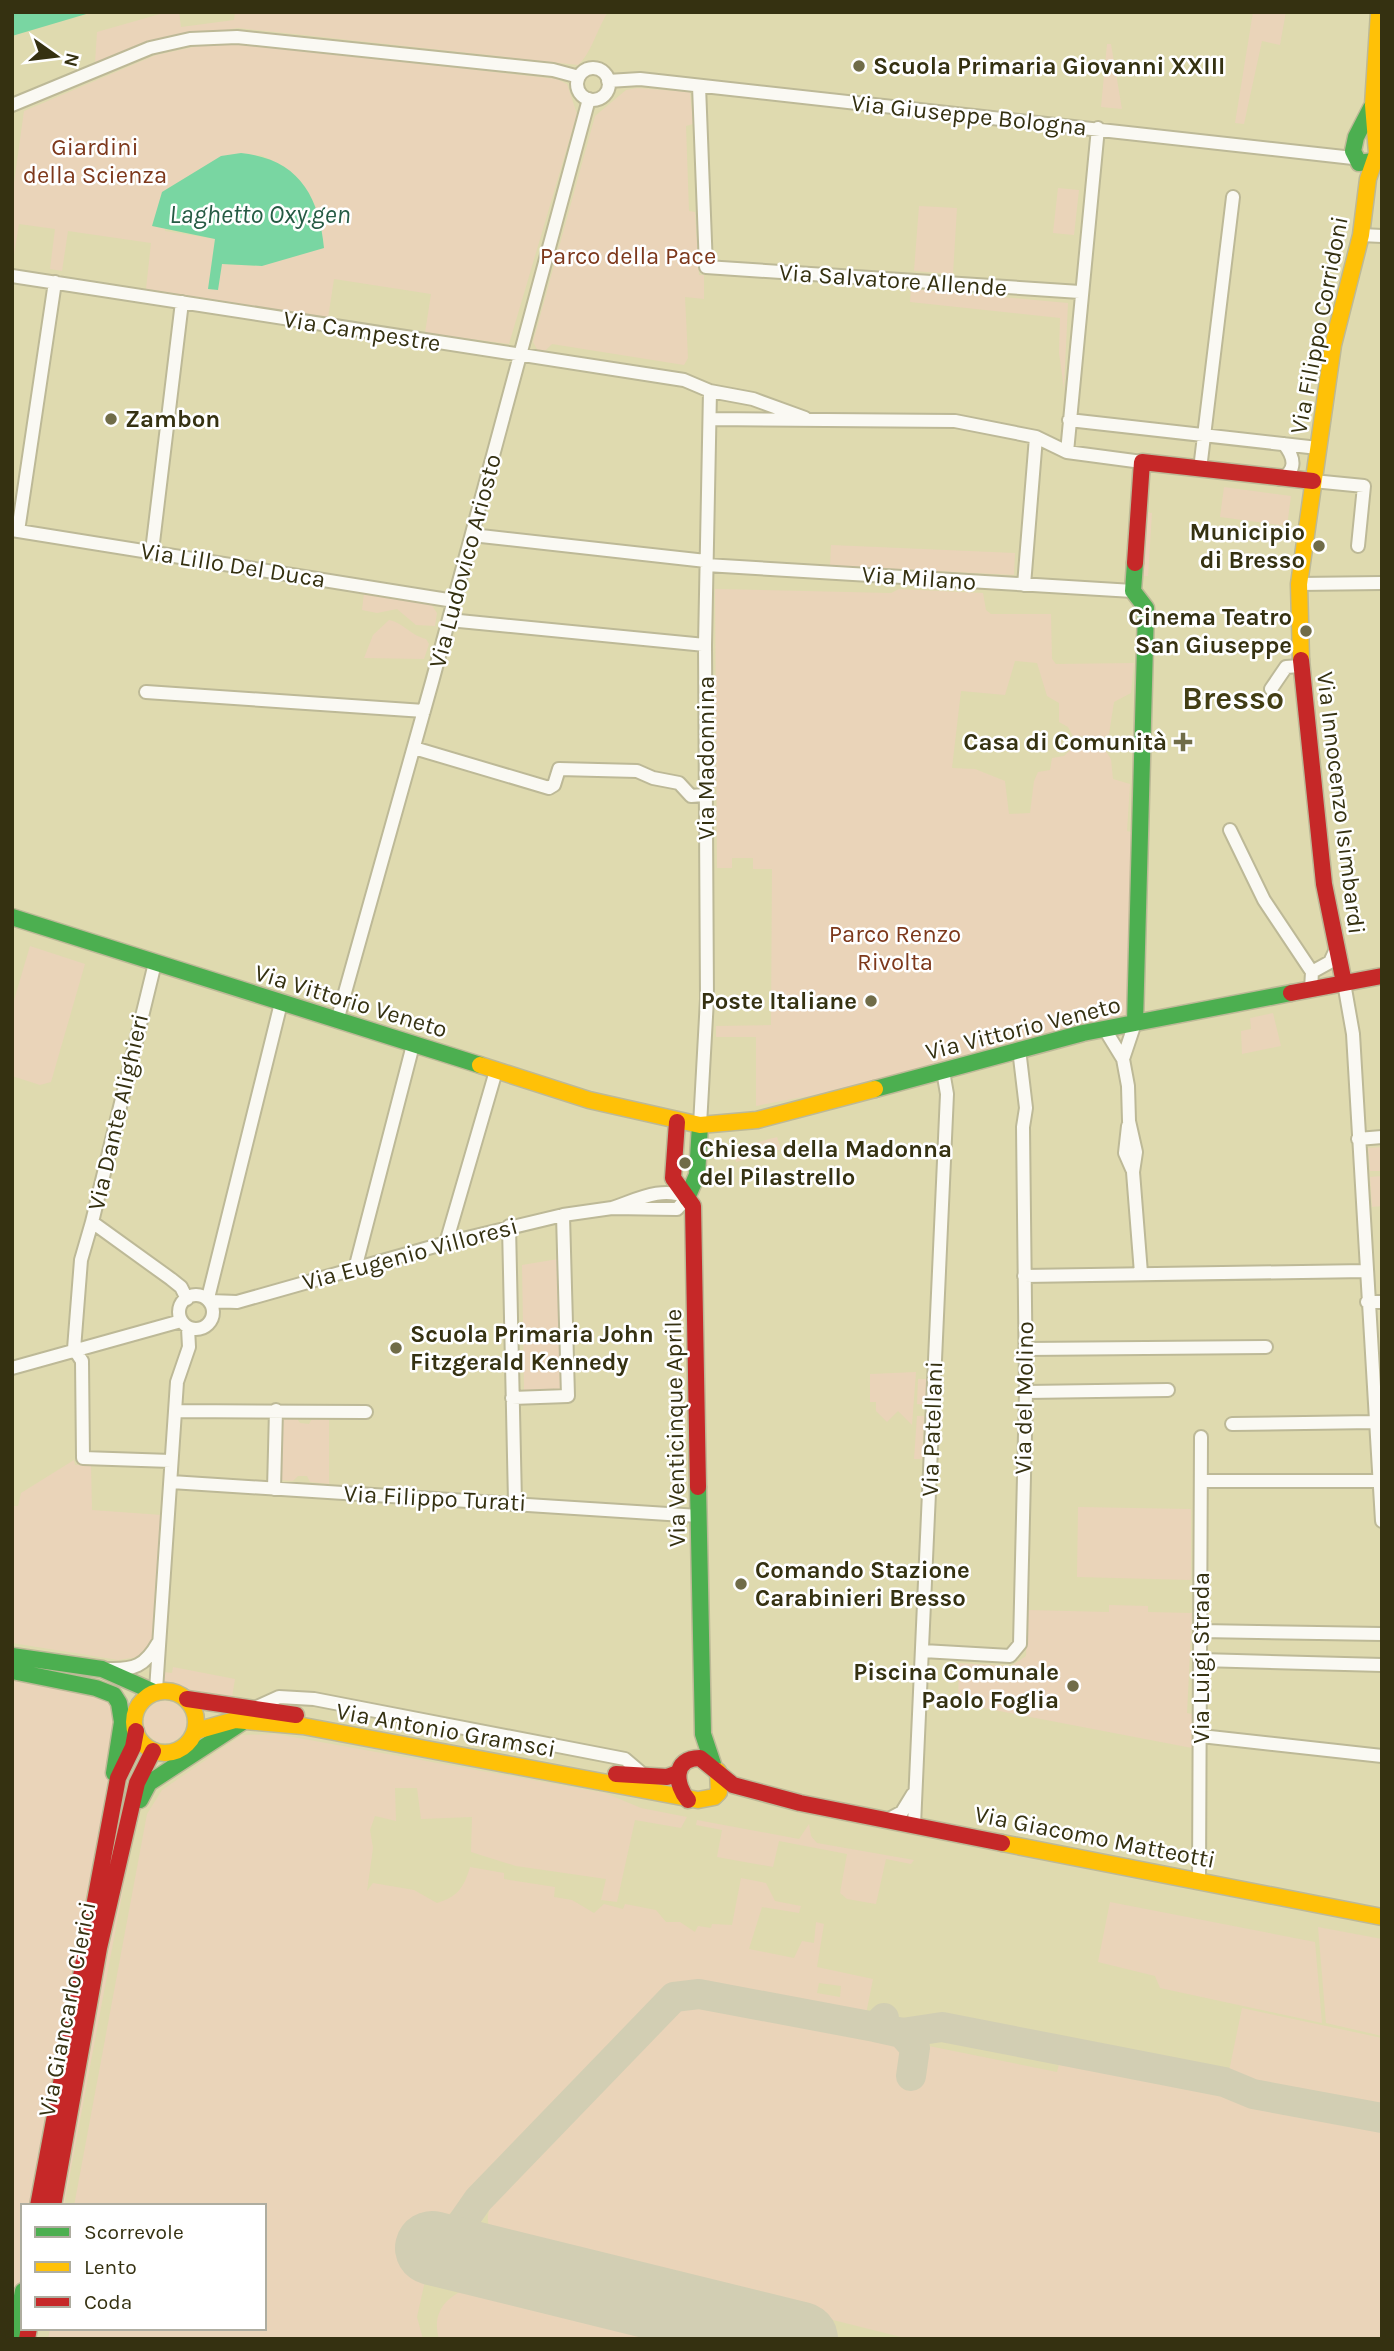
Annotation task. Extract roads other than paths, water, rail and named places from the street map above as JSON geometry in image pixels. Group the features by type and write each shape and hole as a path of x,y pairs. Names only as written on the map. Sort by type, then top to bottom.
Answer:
{"street":[{"path":"1361,158 1377,153 1373,105 1378,12"},
{"path":"12,105 150,48 190,39 225,37 279,40 526,67 579,77 592,68 604,72 608,81 603,96 589,99 580,93 579,77"},
{"name":"Via Giuseppe Bologna","path":"608,81 640,79 1098,128 1330,157 1361,158"},
{"name":"Via Salvatore Allende","path":"699,86 706,267 1080,292"},
{"name":"Via Ludovico Ariosto","path":"337,1021 449,620 589,99"},
{"path":"1361,158 1373,105"},
{"path":"1067,452 1080,292 1098,128"},
{"name":"Via Filippo Corridoni","path":"1313,481 1333,345 1361,235 1361,158"},
{"path":"1200,469 1233,197"},
{"path":"1361,235 1382,236"},
{"name":"Via Campestre","path":"12,276 684,380 710,391 753,400 805,418"},
{"path":"15,530 55,282"},
{"path":"152,551 182,302"},
{"name":"Via Madonnina","path":"700,1125 707,999 704,795 710,391"},
{"path":"711,419 955,421 1036,437 1067,452 1279,480 1364,486 1358,546"},
{"path":"1069,420 1318,448"},
{"path":"1024,585 1036,437"},
{"path":"1279,480 1287,476 1294,465 1293,457 1284,444"},
{"path":"1123,1059 1135,1023 1146,608 1133,591 1142,462"},
{"name":"Via Innocenzo Isimbardi","path":"1313,481 1299,584 1300,666 1324,884 1344,983"},
{"name":"Via Lillo Del Duca","path":"15,530 454,600"},
{"name":"Via Milano","path":"472,535 706,563 1133,591"},
{"path":"1299,584 1382,583"},
{"path":"449,620 705,645"},
{"path":"1271,689 1286,667 1300,666"},
{"path":"146,692 424,711"},
{"path":"414,748 550,788 554,785 559,769 637,771 680,783 691,796 704,795"},
{"path":"1230,830 1264,900 1312,972 1311,989"},
{"name":"Via Vittorio Veneto","path":"12,917 633,1113 700,1125 770,1118 1104,1028 1382,975"},
{"name":"Via Innocenzo Isimbardi","path":"1312,972 1330,961 1336,949"},
{"name":"Via Dante Alighieri","path":"155,963 92,1222 181,1287 184,1314"},
{"path":"1344,983 1353,1034 1377,1481 1382,1521"},
{"path":"184,1314 200,1329 209,1320 212,1310 209,1300 281,1003"},
{"path":"1104,1028 1123,1059 1128,1086 1129,1121 1125,1143 1133,1172 1141,1273"},
{"path":"355,1269 414,1045"},
{"name":"Via del Molino","path":"923,1651 1010,1656 1020,1644 1026,1392 1023,1126 1026,1108 1019,1049"},
{"path":"446,1243 496,1070"},
{"name":"Via Patellani","path":"914,1825 947,1094 943,1071"},
{"path":"677,1122 673,1178 688,1198"},
{"name":"Via Venticinque Aprile","path":"700,1125 697,1175 688,1198 693,1206 694,1223 703,1734 716,1768"},
{"path":"1358,1139 1382,1137"},
{"name":"Via Eugenio Villoresi","path":"184,1314 199,1294 209,1300 237,1302 509,1226 612,1208 677,1209 688,1198 677,1192 665,1191 612,1208"},
{"path":"512,1398 568,1396 563,1215"},
{"path":"92,1222 81,1260 74,1349 82,1361 83,1458 171,1461"},
{"path":"509,1226 515,1502"},
{"path":"1024,1276 1366,1271"},
{"path":"1367,1302 1382,1302"},
{"path":"12,1368 155,1326 184,1314"},
{"path":"102,1669 155,1691 172,1692 187,1699 194,1711 196,1731 187,1746 170,1753 153,1751 142,1744 136,1731 135,1717 139,1706 155,1691 177,1382 189,1347 184,1314"},
{"path":"1025,1349 1266,1347"},
{"path":"1026,1392 1168,1390"},
{"path":"274,1489 276,1410"},
{"path":"176,1411 366,1412"},
{"path":"1232,1424 1374,1422"},
{"name":"Via Luigi Strada","path":"1199,1880 1201,1437"},
{"path":"1201,1481 1377,1481"},
{"name":"Via Filippo Turati","path":"171,1482 515,1502 699,1516"},
{"path":"1201,1631 1382,1634"},
{"path":"12,1656 102,1669 132,1670 148,1660 160,1639"},
{"path":"1201,1660 1382,1665"},
{"path":"65,1664 125,1689 139,1706"},
{"name":"Via Giancarlo Clerici","path":"12,1671 96,1688 118,1700 122,1722 114,1770 110,1825"},
{"name":"Via Antonio Gramsci","path":"187,1699 303,1726 670,1793 688,1800"},
{"name":"Via Giancarlo Clerici","path":"128,1822 149,1783 251,1714"},
{"name":"Via Antonio Gramsci","path":"196,1731 212,1722 251,1714 610,1773 667,1777 683,1767"},
{"name":"Via Giancarlo Clerici","path":"38,2204 118,1778 133,1747 136,1731"},
{"path":"683,1767 700,1759 716,1768 720,1785 713,1796 704,1802 688,1800 678,1788 683,1767 703,1734"},
{"path":"1201,1736 1382,1756"},
{"name":"Via Giancarlo Clerici","path":"53,2204 99,1948 137,1783 153,1751"},
{"name":"Via Giacomo Matteotti","path":"716,1768 733,1784 800,1803 1382,1917"},
{"path":"887,1820 909,1804 916,1787"},
{"name":"Via Giacomo Matteotti","path":"713,1796 720,1794 779,1804 800,1803"},
{"path":"14,2339 21,2302"}],"water":[{"path":"12,12 93,12 12,36"},
{"name":"Laghetto Oxy.gen","path":"241,153 277,163 302,183 317,212 324,248 262,266 222,264 218,290 208,289 215,239 152,226 162,192 221,156"}],"place":[{"name":"Scuola Primaria Giovanni XXIII","path":"859,66"},
{"name":"Zambon","path":"111,419"},
{"name":"Municipio di Bresso","path":"1319,546"},
{"name":"Cinema Teatro San Giuseppe","path":"1306,631"},
{"name":"Casa di Comunità","path":"1183,742"},
{"name":"Poste Italiane","path":"871,1001"},
{"name":"Chiesa della Madonna del Pilastrello","path":"685,1163"},
{"name":"Scuola Primaria John Fitzgerald Kennedy","path":"396,1348"},
{"name":"Comando Stazione Carabinieri Bresso","path":"741,1584"},
{"name":"Piscina Comunale Paolo Foglia","path":"1073,1686"}],"district":[{"name":"Bresso","path":"1233,698"}],"park label":[{"name":"Giardini della Scienza","path":"95,161"},
{"name":"Parco della Pace","path":"628,256"},
{"name":"Parco Renzo Rivolta","path":"895,948"}]}
